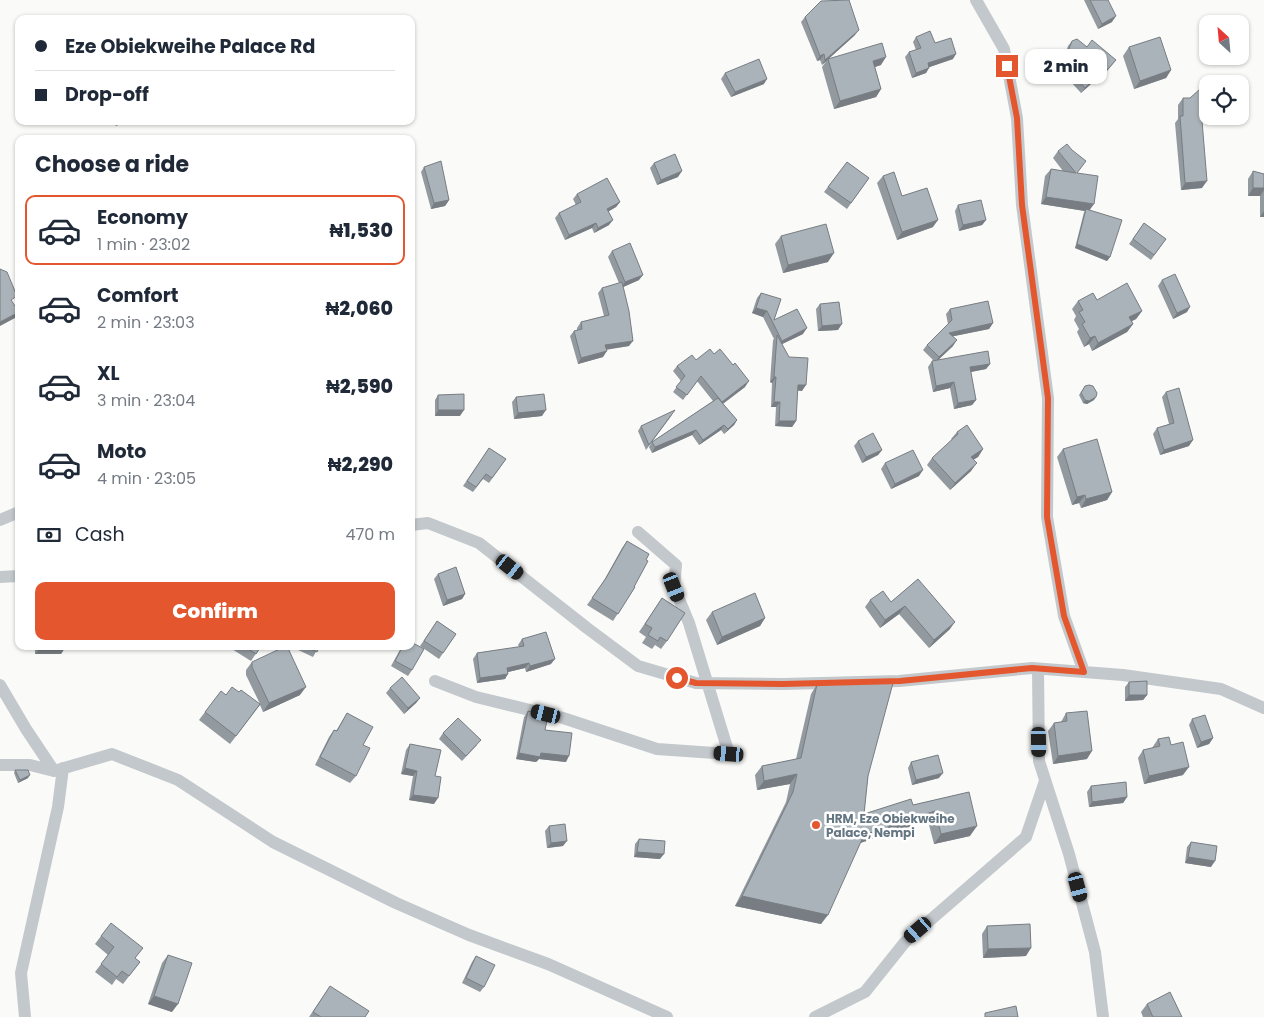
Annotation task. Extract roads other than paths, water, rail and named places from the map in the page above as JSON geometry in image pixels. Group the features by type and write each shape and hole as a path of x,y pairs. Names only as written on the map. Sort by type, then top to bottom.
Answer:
{"street":[{"path":"976,0 1004,49 1017,118 1022,205 1048,398 1047,517 1064,616 1084,672"},
{"path":"0,520 15,514"},
{"path":"415,524 428,522 479,543 638,666 696,683 783,684 900,681 1038,669 1123,675 1220,689 1264,708"},
{"path":"435,681 476,697 563,718 657,749 729,754 689,623 674,587 676,565 638,532"},
{"path":"0,577 15,576"},
{"path":"1038,669 1039,761 1069,854 1095,952 1103,1017"},
{"path":"0,685 26,728 59,770 58,807 21,973 25,1017"},
{"path":"0,765 30,765 59,770 112,754 178,780 273,842 396,903 469,935 548,964 667,1017"},
{"path":"815,1017 865,992 905,942 1026,837 1045,781"}],"place":[{"name":"HRM, Eze Obiekweihe Palace, Nempi","path":"816,825"}]}
